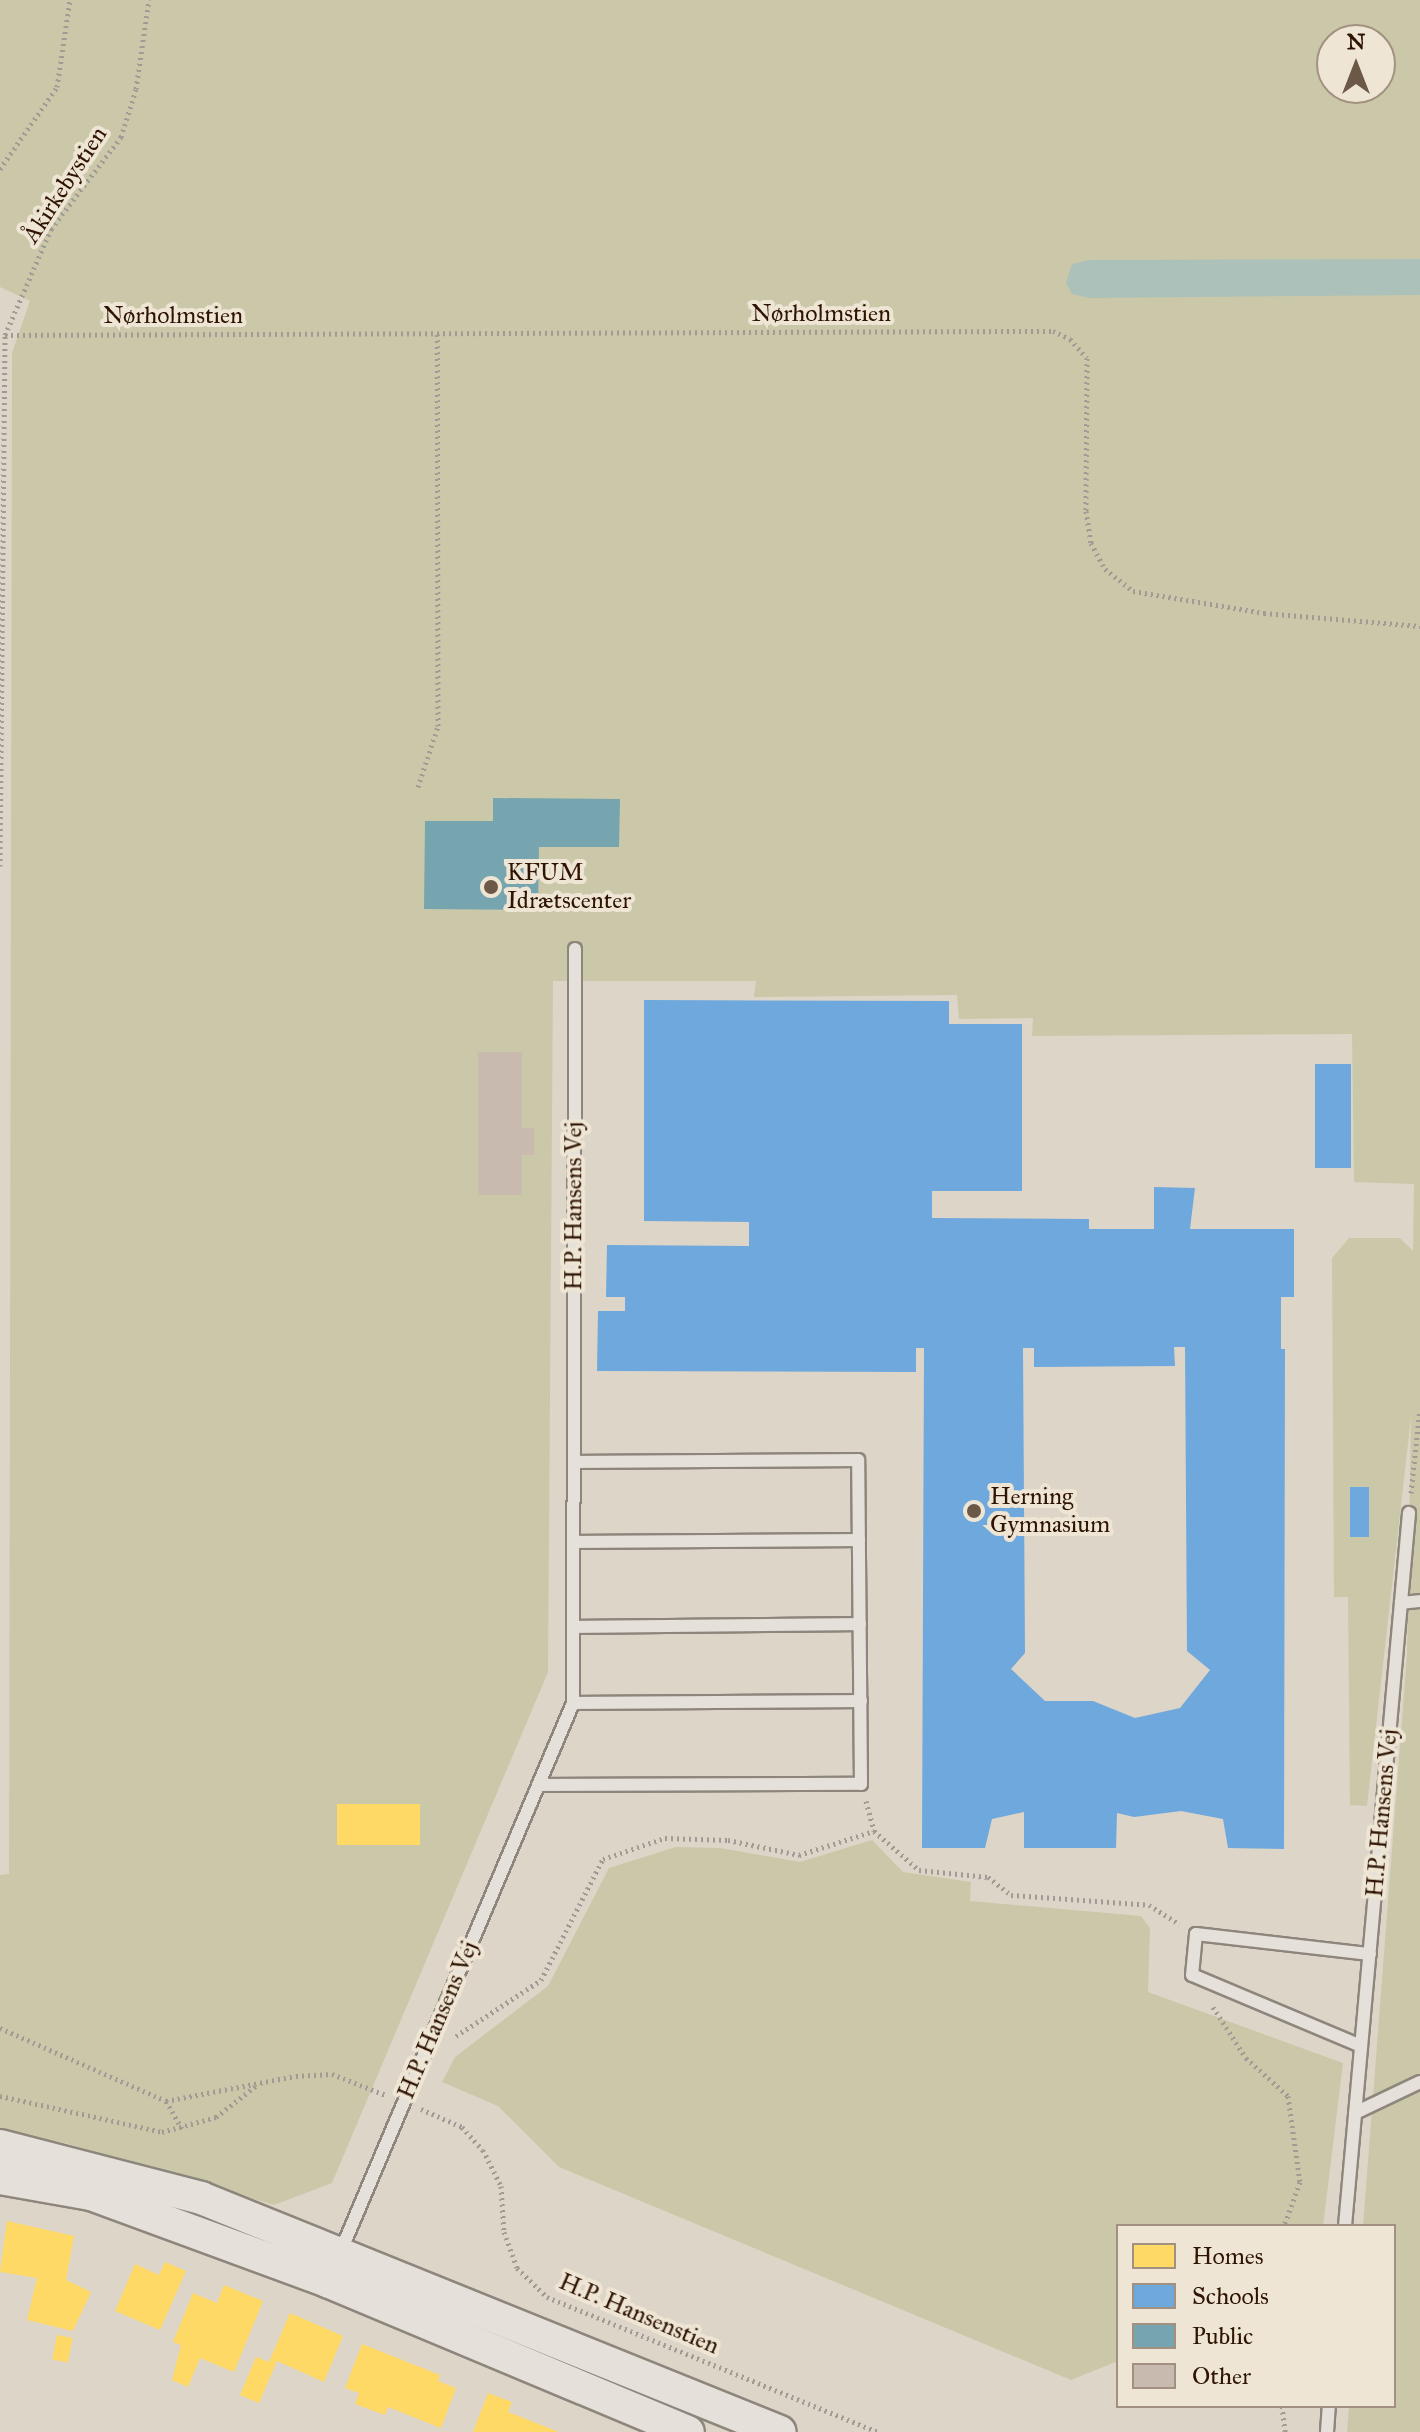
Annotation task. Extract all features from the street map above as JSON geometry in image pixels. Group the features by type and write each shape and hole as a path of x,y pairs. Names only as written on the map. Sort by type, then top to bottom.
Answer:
{"street":[{"path":"0,2146 201,2198 333,2268 688,2432"},
{"path":"0,2178 91,2194 333,2268 780,2432"}],"lane":[{"name":"H.P. Hansens Vej","path":"333,2268 573,1703 575,949"},
{"path":"538,1785 861,1784 858,1460 574,1462"},
{"name":"H.P. Hansens Vej","path":"1345,2224 1409,1513"},
{"path":"573,1542 859,1540"},
{"path":"1406,1544 1420,1544"},
{"path":"1401,1603 1420,1601"},
{"path":"573,1627 860,1624"},
{"path":"573,1703 861,1701"},
{"path":"1361,2046 1192,1975 1196,1934 1370,1954"},
{"path":"1355,2113 1420,2082"},
{"path":"1327,2432 1329,2408"}],"path":[{"path":"0,169 57,87 70,0"},
{"name":"Åkirkebystien","path":"0,866 1,488 5,335 51,229 121,137 136,89 149,0"},
{"name":"Nørholmstien","path":"5,335 1053,331 1070,339 1087,358 1086,511 1091,543 1105,569 1133,591 1178,602 1420,626"},
{"path":"418,787 438,726 437,333"},
{"path":"1409,1513 1420,1409"},
{"path":"422,2059 541,1980 603,1859 665,1838 728,1840 799,1855 874,1831 919,1870 988,1877 1011,1895 1149,1905 1196,1934"},
{"path":"1192,1975 1246,2058 1288,2096 1300,2182 1285,2224"},
{"path":"0,2028 166,2101 182,2129"},
{"name":"H.P. Hansenstien","path":"166,2101 332,2074 462,2127 483,2150 501,2186 504,2232 517,2268 547,2297 877,2432"},
{"path":"0,2096 63,2106 139,2129 182,2129 216,2117 257,2085"},
{"path":"1281,2408 1279,2417 1285,2432"}],"shaded area":[{"path":"0,0 1420,0 1420,2432 1347,2432 1349,2408 1396,2408 1396,2224 1363,2224 1407,1655 1411,1417 1367,1806 1350,1805 1348,1597 1334,1597 1332,1258 1349,1238 1400,1238 1413,1251 1414,1184 1354,1182 1352,1034 1032,1036 1033,1018 959,1019 957,995 754,997 756,981 553,981 548,1672 332,2183 274,2205 65,2143 0,2134 0,1875 9,1874 12,353 30,301 0,287"},
{"path":"872,1840 903,1872 971,1882 970,1901 1141,1916 1150,1928 1148,1992 1343,2063 1323,2224 1116,2224 1116,2362 1071,2380 559,2167 498,2106 442,2082 455,2057 548,1986 609,1868 676,1847 720,1848 800,1862"}],"water":[{"path":"1420,259 1420,295 1090,298 1072,294 1066,283 1072,264 1090,260"}],"building: Homes":[{"path":"337,1804 420,1804 420,1845 337,1845"},
{"path":"7,2221 74,2236 66,2280 91,2292 73,2331 27,2320 37,2278 0,2272"},
{"path":"165,2262 186,2271 160,2330 115,2311 135,2264 159,2275"},
{"path":"224,2285 263,2301 234,2372 200,2358 188,2387 172,2380 181,2345 173,2342 193,2293 217,2303"},
{"path":"290,2313 343,2336 324,2382 277,2361 259,2403 240,2395 256,2357 269,2362"},
{"path":"57,2335 73,2338 68,2363 52,2360"},
{"path":"362,2344 440,2375 438,2381 456,2388 441,2428 388,2407 385,2415 355,2404 359,2393 345,2388"},
{"path":"488,2393 512,2402 508,2412 559,2432 473,2432"}],"building: Schools":[{"name":"Herning Gymnasium","path":"644,1000 949,1001 949,1024 1022,1024 1022,1191 932,1191 932,1218 1089,1219 1089,1229 1154,1229 1154,1187 1195,1188 1190,1229 1294,1229 1294,1297 1281,1297 1281,1349 1285,1349 1284,1849 1228,1848 1223,1819 1181,1811 1134,1817 1117,1813 1116,1848 1024,1848 1024,1812 992,1819 985,1848 922,1848 924,1348 916,1348 916,1372 597,1371 598,1311 625,1311 625,1297 606,1297 607,1245 749,1246 749,1222 644,1221","holes":["1174,1347 1185,1347 1187,1651 1210,1670 1180,1708 1135,1718 1093,1701 1045,1701 1011,1669 1025,1653 1023,1348 1034,1348 1034,1367 1175,1366"]},
{"path":"1315,1064 1351,1064 1351,1168 1315,1168"},
{"path":"1350,1487 1369,1487 1369,1537 1350,1537"}],"building: Public":[{"path":"493,798 620,799 619,847 539,847 538,910 424,909 425,821 493,821"}],"building: Other":[{"path":"478,1052 522,1052 522,1128 534,1128 534,1155 522,1155 522,1195 478,1195"}],"place":[{"name":"KFUM Idrætscenter","path":"491,887"},
{"name":"Herning Gymnasium","path":"974,1511"}]}
